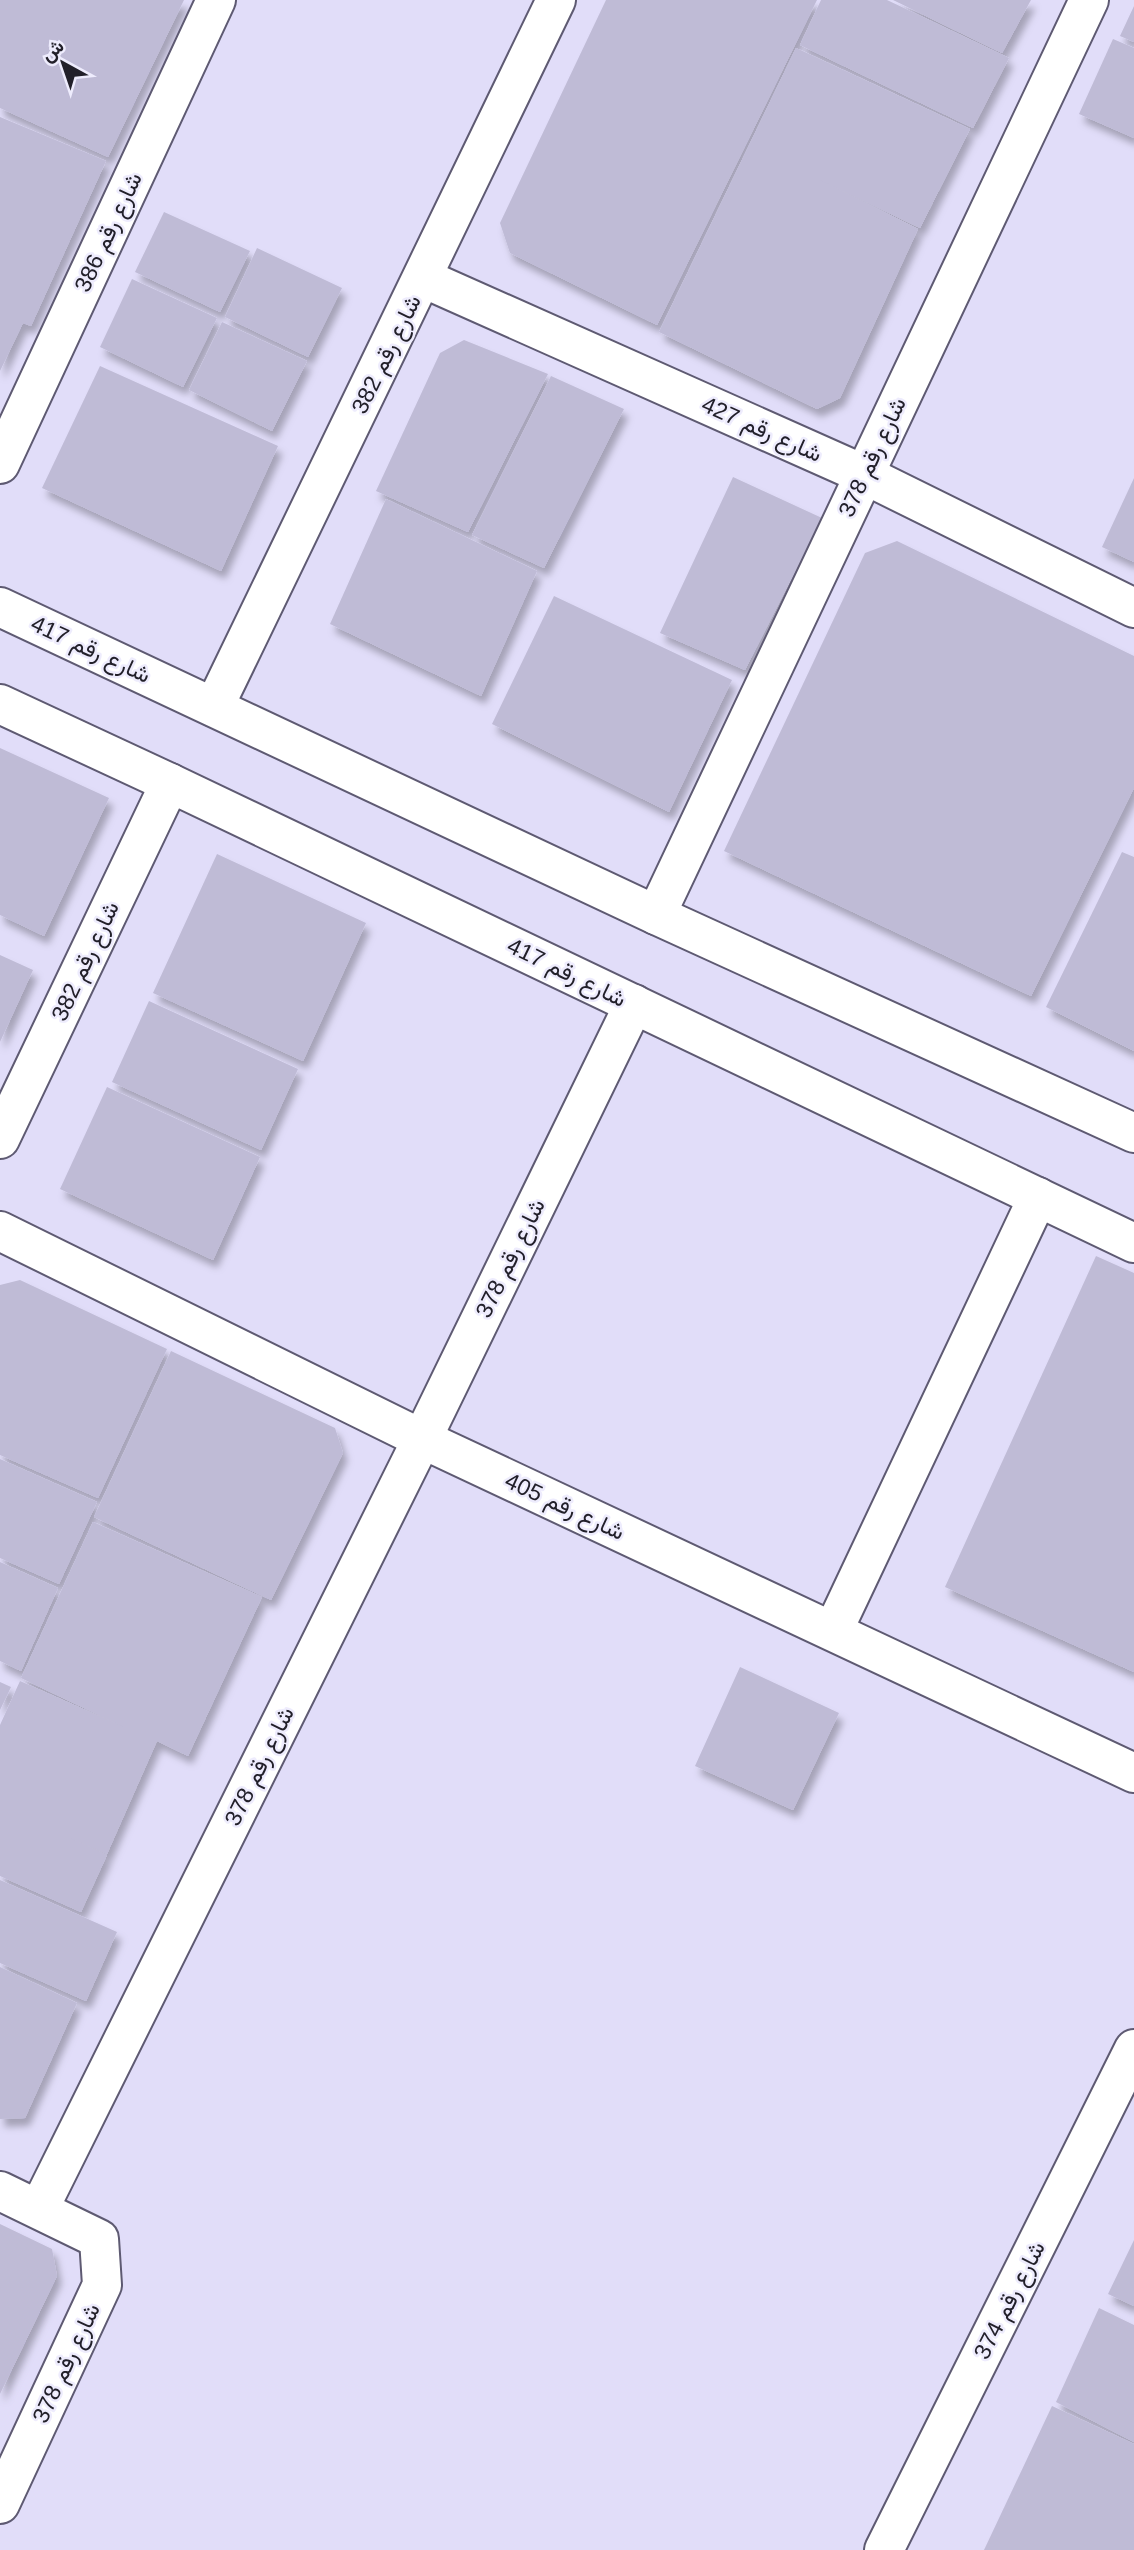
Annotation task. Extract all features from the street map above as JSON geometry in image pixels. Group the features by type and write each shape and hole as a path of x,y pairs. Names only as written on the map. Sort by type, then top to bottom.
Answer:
{"street":[{"name":"شارع رقم 386","path":"0,464 216,0"},
{"name":"شارع رقم 382","path":"214,707 556,0"},
{"name":"شارع رقم 378","path":"656,915 1089,0"},
{"name":"شارع رقم 427","path":"423,278 863,474 1134,608"},
{"name":"شارع رقم 417","path":"0,607 656,915 1134,1133"},
{"name":"شارع رقم 417","path":"0,704 1134,1242"},
{"name":"شارع رقم 382","path":"0,1139 170,783"},
{"name":"شارع رقم 378","path":"1,2500 102,2285 99,2239 39,2209 422,1439 634,1004"},
{"path":"833,1631 1038,1197"},
{"name":"شارع رقم 405","path":"0,1231 422,1439 1134,1773"},
{"name":"شارع رقم 374","path":"884,2550 1134,2049"},
{"path":"0,2190 39,2209"}],"building":[{"path":"0,0 184,0 108,157 0,108"},
{"path":"606,0 817,0 657,325 510,253 500,223"},
{"path":"821,0 887,0 1009,58 973,128 800,45"},
{"path":"893,0 1031,0 1002,53"},
{"path":"1134,6 1134,42 1120,36"},
{"path":"1113,39 1134,48 1134,138 1079,114"},
{"path":"796,48 970,129 920,228 818,179 918,229 840,398 817,409 659,332"},
{"path":"0,117 106,161 31,326 23,323 0,371"},
{"path":"164,212 250,251 220,312 135,272"},
{"path":"257,248 342,288 308,357 225,317"},
{"path":"132,279 217,318 183,387 100,347"},
{"path":"222,322 307,361 272,431 189,390"},
{"path":"464,340 548,374 468,532 376,491 440,353"},
{"path":"100,366 278,446 221,571 42,488"},
{"path":"551,376 624,409 544,568 472,535"},
{"path":"733,477 822,518 745,670 660,633"},
{"path":"1134,478 1134,562 1102,547"},
{"path":"386,499 537,571 481,696 330,624"},
{"path":"897,541 1134,656 1134,788 1031,996 724,851 865,553"},
{"path":"554,596 732,680 669,812 492,724"},
{"path":"0,748 109,798 44,936 0,915"},
{"path":"1122,852 1134,857 1134,1051 1046,1007"},
{"path":"217,854 366,923 303,1061 153,993"},
{"path":"0,955 33,970 0,1042"},
{"path":"149,1001 298,1069 261,1150 112,1082"},
{"path":"107,1087 260,1157 213,1260 60,1189"},
{"path":"1096,1256 1134,1273 1134,1672 945,1587"},
{"path":"20,1280 167,1349 98,1498 0,1455 0,1285"},
{"path":"171,1351 335,1428 343,1453 271,1600 94,1517"},
{"path":"0,1459 97,1502 59,1584 0,1558"},
{"path":"93,1522 262,1597 188,1756 157,1741 107,1854 70,1838 107,1855 81,1912 0,1876 0,1725 20,1681 124,1727 21,1678"},
{"path":"0,1562 58,1588 21,1671 0,1661"},
{"path":"740,1667 839,1713 793,1810 695,1766"},
{"path":"0,1682 11,1687 0,1710"},
{"path":"0,1880 117,1932 86,2001 0,1963"},
{"path":"0,1967 77,2003 25,2118 0,2119"},
{"path":"0,2224 52,2249 57,2276 0,2394"},
{"path":"1134,2240 1134,2306 1108,2294"},
{"path":"1099,2308 1134,2325 1134,2442 1056,2402"},
{"path":"1052,2406 1134,2444 1134,2550 984,2550"}]}
